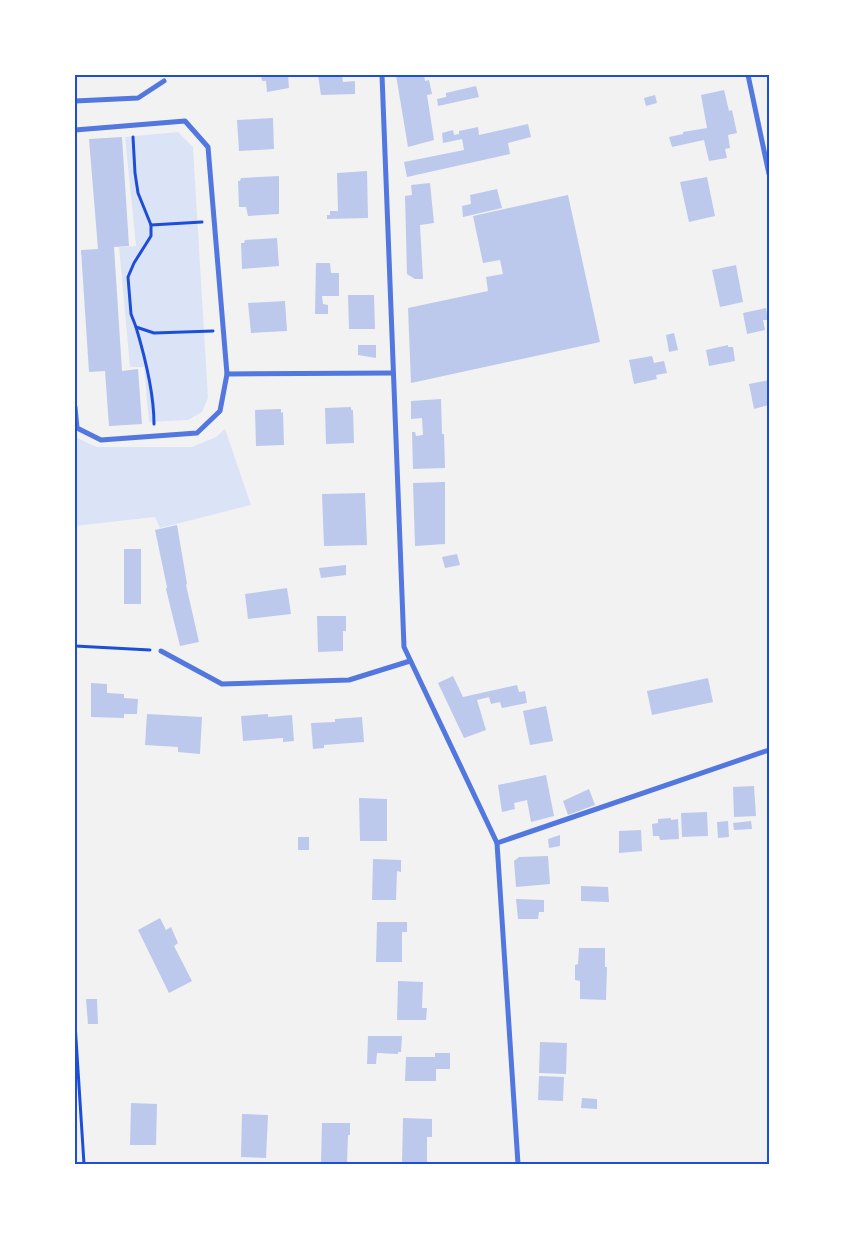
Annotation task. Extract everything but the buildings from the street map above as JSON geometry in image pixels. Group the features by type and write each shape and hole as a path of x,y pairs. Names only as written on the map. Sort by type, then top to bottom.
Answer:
{"street":[{"path":"382,75 404,647 497,842 518,1164"},
{"path":"748,75 769,174"},
{"path":"75,101 138,98 164,81"},
{"path":"75,130 185,121 208,147 227,374 220,411 197,433 101,440 77,428 75,407"},
{"path":"227,374 393,373"},
{"path":"161,651 222,684 349,680 410,661"},
{"path":"497,842 769,750"}],"path":[{"path":"132,125 138,193 151,225 152,236 134,263 128,277 131,314 144,353 154,412 154,436"},
{"path":"151,225 215,222"},
{"path":"136,327 154,333 224,331"},
{"path":"75,646 161,651"},
{"path":"75,1023 84,1164"}],"shaded area":[{"path":"178,132 193,147 208,398 202,412 188,420 149,422 144,367 130,367 119,247 136,246 125,137"},
{"path":"225,429 251,505 160,528 155,517 75,526 75,437 97,447 192,447 216,437"}]}
